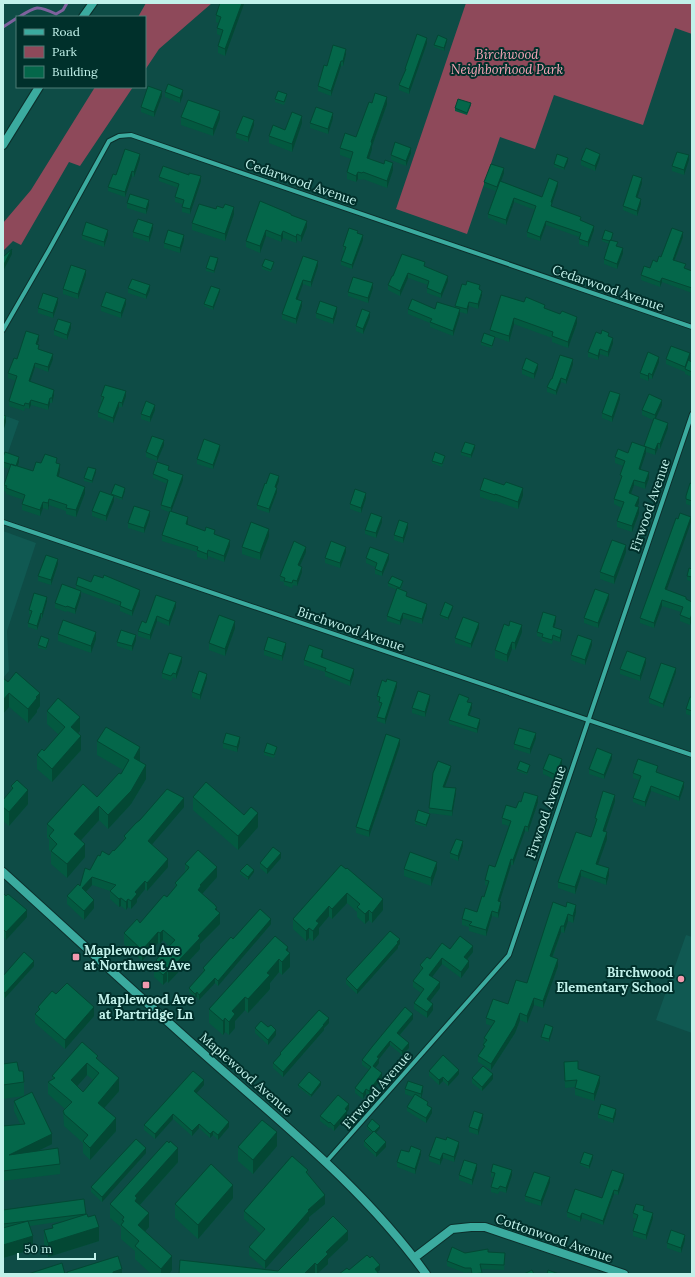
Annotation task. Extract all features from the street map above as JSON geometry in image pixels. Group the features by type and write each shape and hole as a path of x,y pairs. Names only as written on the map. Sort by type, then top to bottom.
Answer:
{"street":[{"path":"84,16 93,3"},
{"path":"3,145 38,88"},
{"name":"Cedarwood Avenue","path":"3,330 109,141 119,136 132,135 692,327"},
{"name":"Firwood Avenue","path":"326,1162 509,955 692,414"},
{"name":"Birchwood Avenue","path":"3,522 692,755"},
{"name":"Maplewood Avenue","path":"3,872 117,976 326,1162 378,1214 426,1274"},
{"name":"Cottonwood Avenue","path":"414,1258 452,1229 485,1227 624,1274"}],"shaded area":[{"path":"3,415 19,421 3,467"},
{"path":"3,531 36,543 7,631 9,671 3,678"},
{"name":"Birchwood Elementary School","path":"686,935 692,937 692,1033 656,1020"}],"green space":[{"path":"146,3 212,3 159,49 146,68 146,16 139,16"},
{"name":"Birchwood Neighborhood Park","path":"466,3 692,3 692,34 675,28 643,125 554,95 535,149 500,137 467,234 396,209"},
{"path":"94,88 132,88 80,166 69,162 21,245 13,241 3,251 3,223 31,190"}],"building":[{"path":"220,3 242,3 225,49 218,46 223,30 217,28 221,17 216,15"},
{"path":"417,34 427,38 409,89 399,85 406,69"},
{"path":"438,35 447,39 444,48 434,45"},
{"path":"333,45 346,49 343,61 341,61 331,91 318,86 324,65 327,66"},
{"path":"168,84 183,90 180,98 165,92"},
{"path":"148,86 162,91 154,112 141,107"},
{"path":"278,91 287,94 284,102 275,99"},
{"path":"375,93 387,97 367,158 384,164 385,160 393,163 387,181 363,172 358,172 356,176 347,172 353,152 340,148 345,133 356,137 369,102 372,103"},
{"path":"458,99 471,103 467,113 455,108"},
{"path":"188,100 220,111 213,129 181,117"},
{"path":"316,107 333,113 328,129 310,123"},
{"path":"292,112 302,116 292,144 269,136 273,125 285,130"},
{"path":"243,116 254,120 248,137 236,133"},
{"path":"395,142 411,148 406,161 391,155"},
{"path":"586,148 600,154 595,166 581,160"},
{"path":"125,149 140,154 125,192 108,187 113,174 116,175"},
{"path":"677,152 689,155 684,170 672,166"},
{"path":"557,154 568,158 564,168 554,164"},
{"path":"491,164 504,168 497,187 484,182"},
{"path":"163,166 189,175 189,173 201,176 190,209 182,207 184,200 175,197 179,184 159,177"},
{"path":"633,175 642,178 636,197 641,199 637,211 623,206"},
{"path":"549,178 558,182 551,206 581,217 580,220 594,226 588,242 579,239 581,233 546,221 540,237 527,232 536,206 514,198 506,220 488,214 500,181 542,197"},
{"path":"130,194 149,200 146,209 127,203"},
{"path":"260,201 307,221 301,236 297,234 296,237 283,231 281,236 266,230 260,246 246,241"},
{"path":"199,204 216,209 217,206 223,208 225,204 234,207 225,234 192,223"},
{"path":"138,219 153,224 149,237 133,232"},
{"path":"86,222 108,230 104,242 82,235"},
{"path":"349,228 358,231 357,233 363,235 352,265 341,261 346,247 343,246"},
{"path":"672,228 683,232 673,260 686,264 684,268 692,271 692,288 662,278 660,282 641,275 644,266 650,268 653,260 657,262 659,256 661,257"},
{"path":"168,230 184,235 180,248 164,243"},
{"path":"605,230 613,233 610,241 602,239"},
{"path":"610,240 618,242 616,246 623,248 617,264 604,259"},
{"path":"12,249 3,266 3,257"},
{"path":"402,254 425,262 424,266 448,276 441,294 427,288 429,281 408,273 400,291 388,285"},
{"path":"210,256 218,258 214,271 206,268"},
{"path":"303,256 318,261 311,282 303,280 296,299 302,301 296,319 282,314"},
{"path":"265,259 274,262 271,270 262,266"},
{"path":"71,265 86,270 78,294 63,289"},
{"path":"353,277 373,283 368,298 348,292"},
{"path":"132,279 150,285 146,295 128,288"},
{"path":"467,281 480,285 479,289 482,291 478,304 469,302 467,309 455,306 462,284 466,285"},
{"path":"211,286 220,289 213,307 204,304"},
{"path":"106,292 126,299 121,313 101,306"},
{"path":"43,293 58,298 53,313 38,308"},
{"path":"501,295 524,302 526,297 545,305 544,308 560,314 562,311 577,317 568,342 552,336 553,332 514,318 509,336 490,330"},
{"path":"412,299 435,309 437,302 460,309 453,331 430,322 432,319 408,309"},
{"path":"320,301 337,307 333,319 316,313"},
{"path":"362,309 370,312 363,329 356,326"},
{"path":"58,319 71,323 67,335 54,330"},
{"path":"602,330 609,333 608,336 613,338 608,352 600,349 598,356 588,352 596,332 601,334"},
{"path":"26,331 39,335 36,344 39,345 38,349 53,354 48,367 35,363 29,381 54,390 48,405 31,400 29,404 25,403 24,406 9,401 17,376 8,373 14,358 17,359"},
{"path":"484,333 495,337 492,346 481,342"},
{"path":"671,346 690,353 685,367 666,359"},
{"path":"648,352 659,357 652,375 649,373 648,376 640,373"},
{"path":"560,355 573,359 566,380 561,378 556,391 547,387 552,379"},
{"path":"526,358 538,364 534,374 522,369"},
{"path":"688,360 692,362 692,372 685,369"},
{"path":"105,385 126,391 122,403 119,402 113,418 98,412 104,397 101,396"},
{"path":"610,391 620,394 612,417 602,413"},
{"path":"649,394 662,400 655,415 642,410"},
{"path":"146,401 155,405 150,417 141,414"},
{"path":"3,415 6,416 3,425"},
{"path":"654,418 668,423 660,444 658,443 655,450 644,446"},
{"path":"152,436 164,440 157,457 146,452"},
{"path":"204,439 220,445 213,465 197,459"},
{"path":"465,442 475,445 471,455 461,452"},
{"path":"632,442 646,447 639,469 649,472 645,483 634,480 629,493 639,497 635,506 639,507 632,526 617,521 624,502 614,499 622,476 620,475 625,461 615,457 618,449 628,453"},
{"path":"5,452 19,457 16,466 3,462"},
{"path":"435,452 445,456 442,464 432,461"},
{"path":"45,454 57,458 56,463 60,464 57,476 85,487 76,510 66,508 67,505 49,499 48,503 43,502 40,510 22,504 25,495 6,488 7,486 4,485 11,464 33,471 36,462 41,463"},
{"path":"157,462 169,466 168,470 183,475 171,508 161,505 168,480 153,474"},
{"path":"88,467 96,469 92,481 84,478"},
{"path":"270,473 279,476 275,487 277,488 269,509 257,505"},
{"path":"484,478 504,485 506,482 523,488 518,502 480,490"},
{"path":"690,483 692,484 692,501 686,499"},
{"path":"115,484 125,488 122,498 111,494"},
{"path":"355,489 366,493 361,508 350,504"},
{"path":"100,491 114,496 106,516 92,511"},
{"path":"134,506 150,511 144,528 128,523"},
{"path":"170,511 188,517 186,524 205,531 206,527 215,530 214,534 230,540 224,556 208,550 207,554 197,550 198,547 162,535"},
{"path":"371,513 382,517 376,533 365,530"},
{"path":"680,513 691,517 665,589 686,597 686,599 692,602 692,614 690,619 680,615 683,607 662,600 654,623 640,618 676,518 678,519"},
{"path":"399,520 408,523 403,538 394,535"},
{"path":"251,522 269,529 260,553 242,547"},
{"path":"612,540 626,545 614,577 600,572"},
{"path":"294,541 306,547 298,565 302,567 297,581 293,580 292,583 284,581 285,578 280,576"},
{"path":"331,541 346,547 340,563 325,558"},
{"path":"370,547 389,554 382,572 375,569 377,563 366,558"},
{"path":"46,555 58,559 51,580 38,576"},
{"path":"689,568 692,569 692,577 687,576"},
{"path":"94,575 103,578 104,575 140,590 132,611 120,606 121,602 76,585 78,577 91,582"},
{"path":"392,576 403,581 400,588 388,583"},
{"path":"62,584 81,591 75,609 55,603"},
{"path":"397,588 407,592 406,596 427,604 422,619 403,613 400,621 387,616"},
{"path":"595,589 609,594 598,623 584,618"},
{"path":"34,593 47,597 37,626 28,623 32,611 29,610"},
{"path":"156,595 176,602 169,621 157,616 150,635 138,631 142,621 146,623"},
{"path":"445,602 453,606 448,618 440,615"},
{"path":"543,612 556,616 553,627 562,630 560,638 553,635 552,640 542,637 543,634 537,632"},
{"path":"219,615 235,621 225,649 209,643"},
{"path":"463,617 479,623 471,644 455,638"},
{"path":"63,620 96,632 91,646 58,634"},
{"path":"510,621 522,625 515,643 512,642 507,655 495,650 504,624 509,626"},
{"path":"121,630 136,635 132,646 117,642"},
{"path":"578,635 592,640 585,660 571,655"},
{"path":"41,636 49,639 46,648 38,645"},
{"path":"268,637 286,643 282,656 264,650"},
{"path":"309,645 323,650 321,657 354,669 350,681 325,671 326,668 304,660"},
{"path":"627,651 646,658 640,676 620,669"},
{"path":"169,653 182,657 176,674 173,673 171,676 162,673"},
{"path":"661,663 676,668 663,704 649,698"},
{"path":"199,671 207,674 200,695 192,692"},
{"path":"16,672 40,693 28,709 9,693 3,700 3,678 8,682"},
{"path":"387,679 397,682 385,719 377,717 382,703 379,702 380,697 377,696 382,680 386,682"},
{"path":"418,691 430,695 425,712 412,708"},
{"path":"459,694 469,698 467,702 472,703 468,715 480,719 477,729 449,720"},
{"path":"690,697 692,697 692,711 686,709"},
{"path":"58,698 80,717 71,727 81,736 52,769 37,755 42,749 44,751 65,727 47,711"},
{"path":"106,727 140,747 134,758 146,765 131,791 108,815 99,806 74,834 85,844 67,864 51,851 57,844 49,836 54,830 47,824 83,784 97,797 119,773 121,774 129,760 97,741"},
{"path":"519,728 536,733 530,749 514,744"},
{"path":"226,733 240,737 237,747 223,743"},
{"path":"386,734 400,739 369,831 356,827"},
{"path":"267,743 277,747 274,755 264,752"},
{"path":"597,748 612,754 604,775 589,769"},
{"path":"549,754 562,759 556,775 543,769"},
{"path":"638,759 658,766 656,772 684,782 679,797 651,786 645,802 633,798 641,776 633,773"},
{"path":"438,761 451,766 443,787 456,788 452,811 429,808 433,773"},
{"path":"520,761 530,765 527,773 517,769"},
{"path":"17,780 28,790 9,812 3,807 3,800 13,788 11,786"},
{"path":"206,782 244,815 251,807 258,813 238,836 193,797"},
{"path":"167,789 184,798 148,841 168,859 147,883 145,881 135,892 137,894 131,901 128,899 126,902 121,898 119,899 110,891 116,885 92,877 82,888 94,900 84,911 67,896 78,884 80,886 85,868 90,870 98,855 100,856 102,851 109,855 113,850 114,851 126,838 124,836"},
{"path":"603,791 615,795 603,831 607,832 596,864 609,868 606,879 581,870 575,887 558,882 576,832 591,837 597,819 595,818"},
{"path":"524,792 538,796 528,827 525,826 513,860 511,859 498,901 501,902 498,913 492,911 486,930 469,925 472,922 462,919 465,908 477,912 489,881 485,880 489,865 495,867 511,821 502,818 506,805 516,808 519,801 521,802"},
{"path":"418,810 430,814 426,825 415,821"},
{"path":"456,839 463,841 458,856 450,853"},
{"path":"273,847 281,853 267,869 260,863"},
{"path":"198,850 217,867 200,885 201,886 198,890 215,905 217,908 215,909 220,913 198,936 200,938 168,972 167,971 163,975 154,967 158,962 156,960 175,940 163,930 160,933 158,932 142,950 124,933 137,919 140,923 164,895 167,897 177,885 175,883 188,869 189,867 185,864"},
{"path":"410,852 437,862 431,878 404,869"},
{"path":"247,864 254,870 248,877 240,871"},
{"path":"341,865 346,869 347,868 383,899 372,913 369,910 365,914 357,907 360,904 347,893 332,909 329,906 316,921 319,923 313,931 309,928 306,931 293,919"},
{"path":"3,893 6,896 8,894 27,910 6,932 3,929"},
{"path":"553,902 566,907 567,902 576,905 573,916 568,914 564,926 561,926 550,956 558,959 543,1001 534,998 527,1016 520,1013 515,1026 491,1064 478,1056 487,1040 484,1038 495,1021 486,1018 493,999 508,1004 516,980 527,983"},
{"path":"260,909 271,919 218,981 215,978 199,995 197,992 195,994 189,988 205,970 203,968 231,937 233,939"},
{"path":"390,931 400,939 397,942 398,943 357,990 346,979"},
{"path":"275,936 288,947 286,950 290,953 282,962 279,959 267,973 270,975 248,999 245,997 232,1011 235,1014 229,1022 225,1018 223,1021 209,1009"},
{"path":"460,936 473,946 464,957 469,961 461,972 442,958 429,975 440,982 427,999 433,1004 427,1012 414,1003 424,989 413,981 423,968 420,965 427,957 430,959 442,943 450,949"},
{"path":"24,952 34,961 5,993 3,992 3,976"},
{"path":"67,983 94,1007 65,1040 35,1014 40,1009 38,1007 52,991 56,994"},
{"path":"405,1007 413,1014 397,1033 409,1043 402,1051 390,1041 377,1057 379,1058 373,1066 382,1073 369,1091 366,1089 363,1094 355,1088 371,1067 362,1060"},
{"path":"319,1010 329,1018 283,1072 273,1063 281,1054 280,1053"},
{"path":"261,1021 268,1027 271,1025 276,1030 268,1040 255,1028"},
{"path":"545,1024 553,1027 549,1039 541,1037"},
{"path":"82,1042 98,1056 96,1058 119,1078 98,1103 116,1118 90,1148 83,1141 88,1135 64,1114 63,1111 72,1102 48,1082 55,1078 52,1076","holes":["87,1063 99,1073 83,1092 71,1080"]},
{"path":"443,1055 459,1070 448,1082 443,1077 439,1080 429,1071"},
{"path":"578,1061 578,1069 600,1076 594,1094 575,1088 577,1080 565,1081 564,1062"},
{"path":"17,1062 19,1071 23,1071 24,1082 3,1085 3,1064"},
{"path":"483,1066 493,1074 482,1087 472,1078"},
{"path":"193,1071 204,1080 194,1091 229,1122 218,1135 213,1131 210,1134 199,1124 192,1131 173,1114 155,1134 144,1125"},
{"path":"309,1072 321,1082 311,1095 298,1085"},
{"path":"408,1081 423,1086 421,1094 405,1089"},
{"path":"32,1092 52,1134 9,1155 58,1148 60,1164 3,1171 3,1126 25,1124 14,1101"},
{"path":"415,1094 428,1102 427,1105 432,1108 426,1118 407,1107"},
{"path":"338,1095 349,1104 345,1109 347,1111 334,1126 320,1116"},
{"path":"601,1104 616,1109 613,1119 598,1114"},
{"path":"474,1111 483,1114 478,1130 469,1127"},
{"path":"372,1119 380,1126 374,1132 367,1126"},
{"path":"262,1120 277,1132 253,1160 238,1147"},
{"path":"374,1131 386,1142 376,1153 364,1141"},
{"path":"436,1137 446,1140 447,1137 459,1142 454,1157 443,1153 440,1160 429,1156"},
{"path":"136,1139 146,1148 102,1197 91,1187"},
{"path":"167,1141 169,1143 170,1141 178,1148 135,1196 137,1198 135,1201 149,1213 138,1225 172,1256 161,1269 135,1246 139,1241 121,1225 124,1221 122,1220 124,1217 110,1204"},
{"path":"411,1146 421,1150 415,1169 397,1162 401,1150 409,1152"},
{"path":"584,1152 593,1155 589,1166 580,1163"},
{"path":"292,1156 308,1170 306,1172 325,1195 308,1210 309,1211 265,1261 249,1247 265,1229 244,1211"},
{"path":"464,1160 477,1164 472,1180 459,1175"},
{"path":"211,1164 233,1185 198,1225 175,1204"},
{"path":"493,1164 512,1170 506,1188 500,1186 498,1189 491,1187 495,1173 491,1172"},
{"path":"612,1170 624,1174 618,1191 614,1190 603,1221 582,1213 580,1217 567,1212 575,1189 602,1198"},
{"path":"534,1172 550,1177 541,1201 525,1196"},
{"path":"84,1199 86,1214 3,1224 3,1210"},
{"path":"636,1204 644,1206 643,1210 653,1213 646,1235 633,1231 638,1215 633,1213"},
{"path":"87,1214 88,1217 95,1215 99,1227 48,1243 44,1230 53,1228 52,1225"},
{"path":"333,1216 348,1231 326,1252 328,1254 317,1265 315,1263 304,1274 179,1274 180,1260 278,1271"},
{"path":"28,1221 33,1236 3,1245 3,1228"},
{"path":"671,1230 685,1235 681,1248 667,1243"},
{"path":"452,1247 465,1253 488,1249 488,1252 505,1253 504,1265 480,1264 482,1273 472,1274 471,1268 465,1268 447,1261"},
{"path":"367,1255 370,1258 372,1256 380,1265 375,1269 379,1274 339,1274 347,1268 349,1270"},
{"path":"118,1256 122,1269 113,1272 113,1274 67,1274 67,1272"},
{"path":"62,1263 65,1274 28,1274"},
{"path":"532,1270 534,1274 524,1274"},
{"path":"548,1270 559,1274 547,1274"}],"waterway":[{"path":"21,16 37,8 45,9 56,14 63,10 67,3"},
{"path":"3,27 16,19"}],"place":[{"name":"Maplewood Ave at Northwest Ave","path":"76,957"},
{"name":"Birchwood Elementary School","path":"681,979"},
{"name":"Maplewood Ave at Partridge Ln","path":"146,985"}]}
